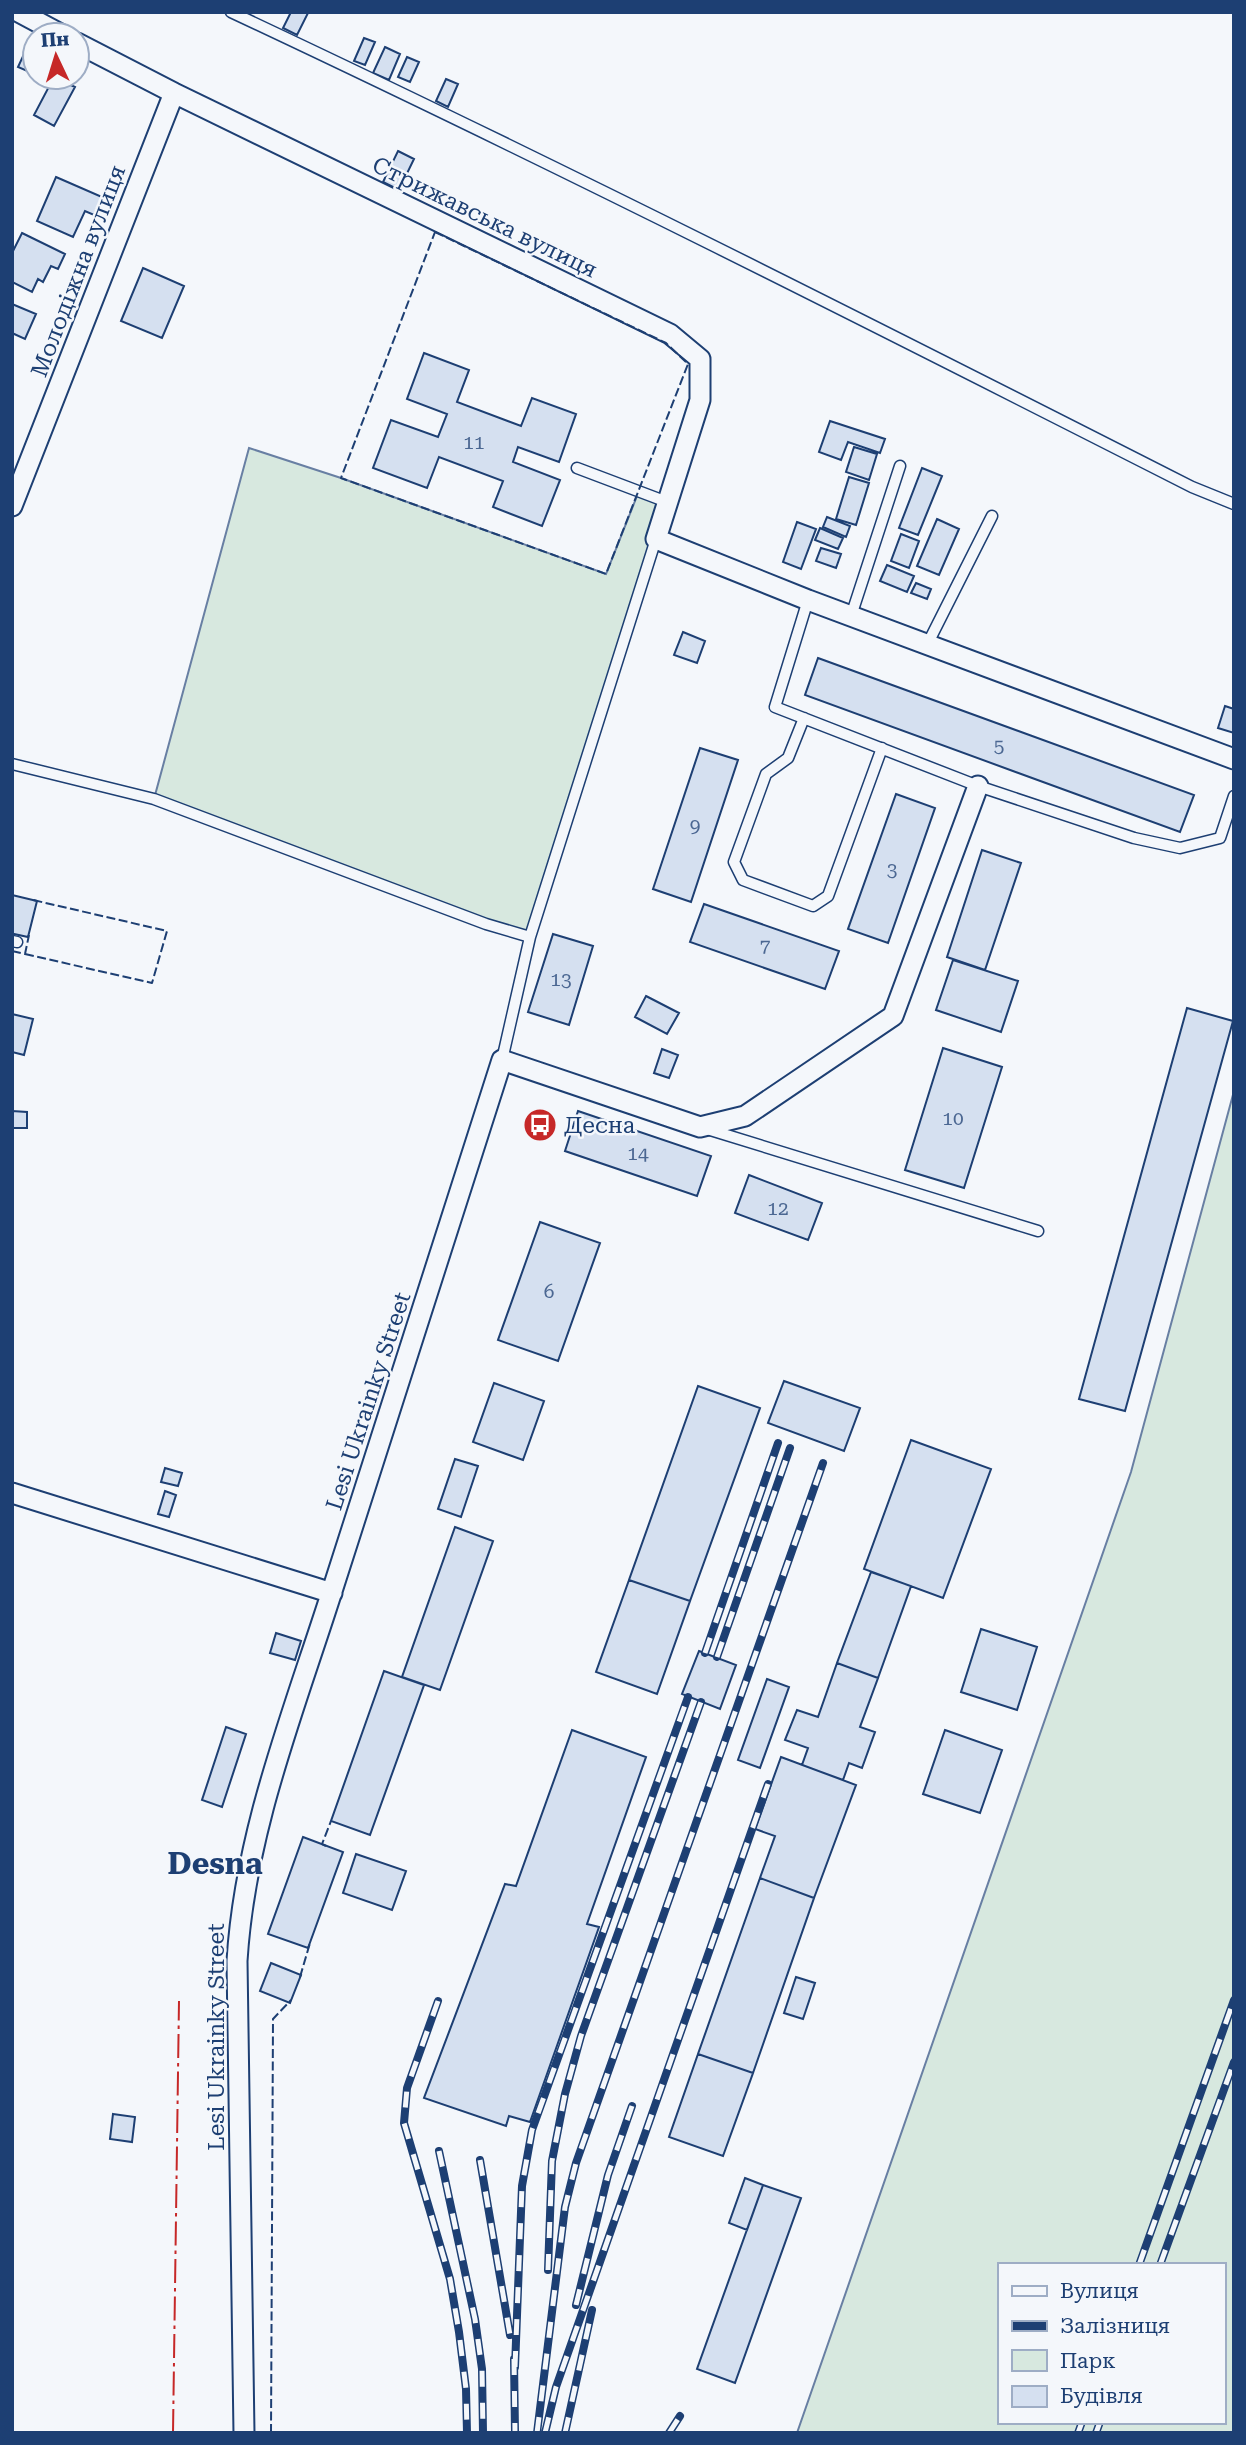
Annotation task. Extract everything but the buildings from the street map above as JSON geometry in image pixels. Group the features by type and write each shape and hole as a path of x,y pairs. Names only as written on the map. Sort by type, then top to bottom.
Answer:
{"street":[{"path":"19,12 36,21"},
{"name":"Стрижавська вулиця","path":"91,50 670,334 700,359 700,400 656,538"},
{"name":"Молодіжна вулиця","path":"12,506 174,93"},
{"path":"656,538 808,600 1234,759"},
{"path":"502,1059 700,1127 745,1116 893,1016 978,786"},
{"name":"Lesi Ukrainky Street","path":"244,2433 237,1961 251,1857 268,1785 502,1059"},
{"path":"12,1493 332,1593"}],"lane":[{"path":"232,12 579,178 1192,487 1234,504"},
{"path":"851,616 900,466"},
{"path":"577,468 667,502"},
{"path":"927,645 992,516"},
{"path":"502,1059 530,937 656,538"},
{"path":"808,600 775,707 978,786 1134,838 1180,848 1220,838 1234,796"},
{"path":"804,718 788,758 766,774 734,862 743,880 813,906 828,896 882,748"},
{"path":"12,764 154,799 486,924 530,937"},
{"path":"700,1127 1038,1231"}],"green space":[{"path":"249,448 341,478 606,574 639,491 667,502 530,937 154,799"},
{"path":"1234,1091 1234,2433 797,2433 1131,1472"}],"railway":[{"path":"705,1653 778,1443"},
{"path":"717,1657 790,1448"},
{"path":"537,2433 565,2207 576,2163 823,1463"},
{"path":"515,2367 522,2186 532,2130 688,1697"},
{"path":"548,2270 552,2161 565,2094 581,2036 701,1702"},
{"path":"545,2433 556,2387 768,1784"},
{"path":"1140,2263 1234,2000"},
{"path":"438,2001 407,2088 404,2123 450,2279 466,2389 467,2433"},
{"path":"1161,2263 1234,2062"},
{"path":"576,2305 608,2175 632,2106"},
{"path":"439,2151 475,2319 482,2369 483,2433"},
{"path":"480,2160 510,2335"},
{"path":"565,2433 592,2310"},
{"path":"514,2359 515,2433"},
{"path":"669,2433 680,2416"},
{"path":"1078,2433 1081,2424"},
{"path":"1096,2433 1099,2424"}],"fence":[{"path":"435,232 666,343 688,364 606,574 341,478 435,232"},
{"path":"25,954 152,983 167,931 33,900"},
{"path":"12,951 25,954 29,935"},
{"path":"326,1846 322,1844 331,1821"},
{"path":"300,1977 310,1943"},
{"path":"271,2433 273,2019 291,2000"}],"power":[{"path":"173,2433 179,2001"}],"place":[{"name":"Десна","path":"540,1125"}],"district":[{"name":"Desna","path":"215,1864"}]}
